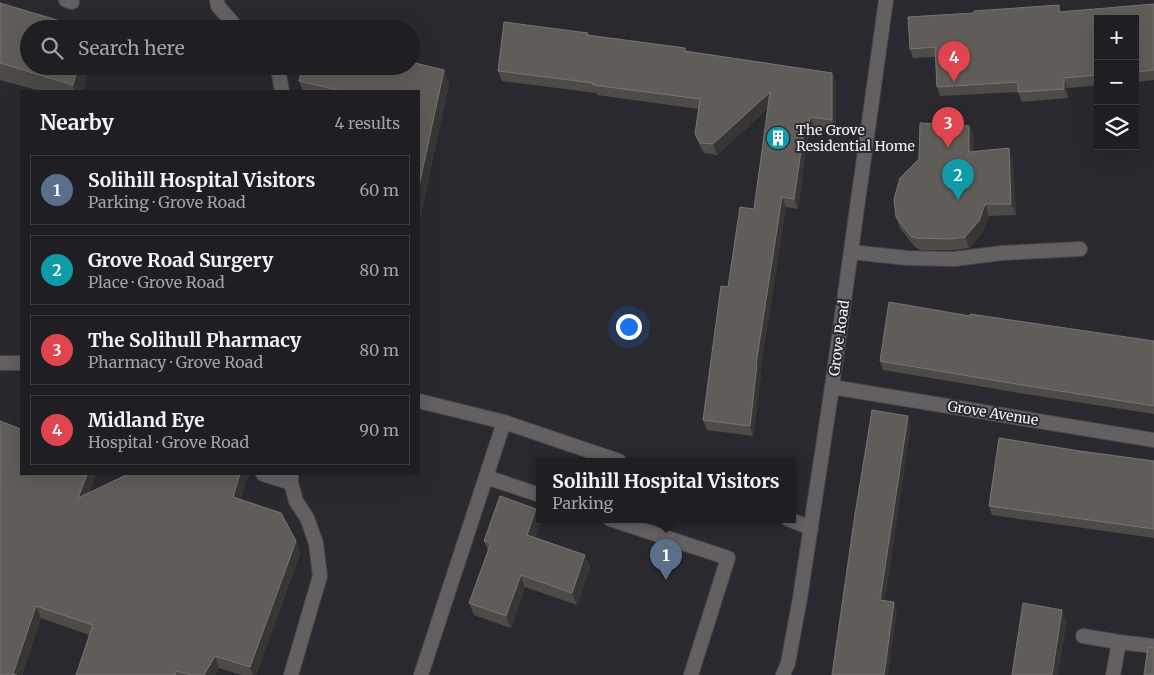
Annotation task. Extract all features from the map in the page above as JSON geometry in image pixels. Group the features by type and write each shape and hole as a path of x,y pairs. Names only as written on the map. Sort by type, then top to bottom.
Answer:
{"street":[{"path":"217,0 218,6 230,20"},
{"name":"Grove Road","path":"783,675 788,664 800,598 832,387 886,0"},
{"path":"279,75 282,90"},
{"path":"851,252 907,258 954,259 1002,253 1080,249"},
{"path":"0,363 20,364"},
{"name":"Grove Avenue","path":"832,387 1154,440"},
{"path":"420,401 504,422 610,458"},
{"path":"421,675 504,422"},
{"path":"269,475 291,478 296,501 307,518 316,543 320,576 291,675"},
{"path":"486,477 536,494"},
{"path":"796,522 810,528"},
{"path":"622,523 728,558 691,675"},
{"path":"1083,636 1153,646"},
{"path":"1114,675 1118,642"}],"building":[{"path":"0,3 57,20 20,20 20,69 0,63"},
{"path":"1154,4 1154,70 1139,72 1139,15 1094,15 1094,75 1064,78 1064,89 1018,92 1018,82 937,87 935,47 910,49 908,17 1059,5 1059,12"},
{"path":"504,22 685,48 685,51 832,73 832,120 810,117 809,124 805,124 794,199 782,197 756,364 750,426 703,420 721,286 728,287 740,207 754,209 770,92 713,144 700,143 695,134 700,99 498,71"},
{"path":"420,64 444,70 420,181 420,90 338,90 299,81 300,75 420,75"},
{"path":"40,75 76,75 73,85"},
{"path":"920,123 969,126 969,152 1009,148 1011,204 985,204 979,221 965,237 949,239 917,238 911,236 896,217 894,199 900,178 919,159"},
{"path":"889,302 970,316 970,314 1154,341 1154,406 880,361"},
{"path":"872,410 908,416 880,600 894,602 884,675 832,675 855,514"},
{"path":"0,421 20,429 20,475 87,475 78,498 126,475 240,475 233,497 281,513 296,541 250,667 215,656 204,675 192,675 176,671 175,675 76,675 93,625 36,606 13,674 17,675 0,675"},
{"path":"999,438 1154,461 1154,529 989,506"},
{"path":"500,496 536,509 527,535 585,555 572,593 521,575 506,616 469,603 491,543 484,541"},
{"path":"1023,603 1062,610 1052,675 1012,675"},
{"path":"1148,647 1154,648 1154,675 1144,675"}],"place":[{"name":"Midland Eye","path":"954,82"},
{"name":"The Grove Residential Home","path":"778,138"},
{"name":"The Solihull Pharmacy","path":"948,148"},
{"name":"Grove Road Surgery","path":"958,200"},
{"name":"Solihill Hospital Visitors","path":"666,580"}]}
